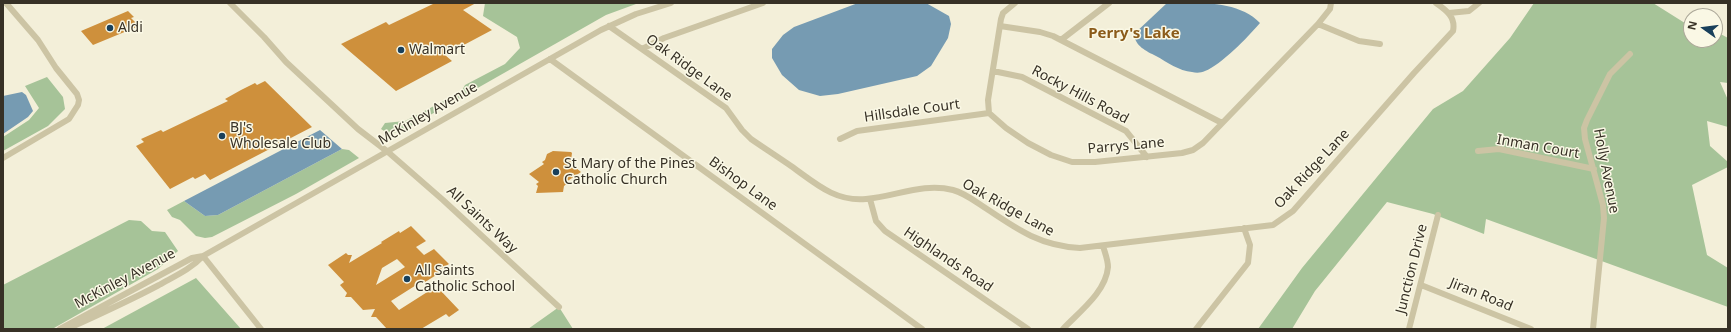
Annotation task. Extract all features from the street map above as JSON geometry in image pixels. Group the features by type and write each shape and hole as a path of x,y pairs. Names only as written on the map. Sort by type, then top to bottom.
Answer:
{"street":[{"path":"3,158 69,119 78,105 79,100 77,94 56,68 38,40 6,3"},
{"name":"All Saints Way","path":"230,3 264,37 286,62 358,129 388,152 443,200 559,307"},
{"name":"McKinley Avenue","path":"67,329 136,297 195,265 203,256 609,26 636,14 671,3"},
{"path":"642,49 664,38 764,3"},
{"path":"989,113 988,100 1003,13 1015,3"},
{"path":"1061,40 1110,3"},
{"name":"Parrys Lane","path":"989,113 1003,126 1044,151 1057,158 1073,162 1089,163 1182,153 1193,150 1203,143 1318,24 1330,9 1331,3"},
{"path":"1436,3 1449,13 1469,10 1479,3"},
{"name":"Oak Ridge Lane","path":"609,26 726,108 742,130 751,138 826,190 854,200 870,199 923,187 938,187 955,191 1033,238 1046,244 1063,248 1103,246 1273,225 1293,211 1414,72 1453,31 1454,23 1449,13"},
{"path":"1318,24 1359,41 1380,44"},
{"path":"1000,26 1040,32 1061,40 1222,123"},
{"name":"Holly Avenue","path":"1593,329 1604,218 1594,169 1584,134 1587,120 1610,74 1630,54"},
{"name":"Bishop Lane","path":"550,59 719,180 922,329"},
{"name":"Rocky Hills Road","path":"993,71 1022,77 1126,131 1147,156"},
{"name":"Hillsdale Court","path":"840,139 857,131 989,113"},
{"name":"Inman Court","path":"1478,151 1499,149 1594,169"},
{"name":"Highlands Road","path":"870,199 876,221 886,231 1028,329"},
{"name":"Junction Drive","path":"1409,329 1438,215"},
{"path":"1196,329 1248,263 1251,252 1250,240 1244,228"},
{"path":"1063,329 1100,289 1106,279 1108,266 1103,246"},
{"path":"203,256 261,329"},
{"name":"McKinley Avenue","path":"60,329 192,258 203,256"},
{"name":"Jiran Road","path":"1420,285 1531,329"}],"green space":[{"path":"485,3 636,4 606,15 402,131 391,133 381,129 385,123 405,121 461,92 465,85 505,64 520,48 517,37 483,16"},
{"path":"1534,3 1653,3 1683,22 1683,48 1723,48 1723,35 1728,38 1728,83 1720,82 1728,100 1728,127 1707,121 1710,146 1728,162 1728,167 1692,185 1707,255 1728,268 1728,307 1486,219 1484,234 1433,214 1387,202 1315,291 1292,329 1258,329 1302,268 1433,109 1463,91 1510,38"},
{"path":"47,77 63,97 65,109 48,126 3,151 3,137 29,120 39,108 25,86"},
{"path":"342,149 349,150 359,158 296,194 212,237 205,238 196,236 180,220 172,217 167,210 184,201 205,216 218,215"},
{"path":"129,220 141,221 152,231 165,232 178,251 158,269 54,328 3,329 3,285"},
{"path":"196,278 241,329 102,329"},
{"path":"559,307 573,329 528,329"}],"water":[{"path":"858,3 926,3 949,16 951,24 948,38 931,66 917,76 838,94 820,96 799,90 782,75 772,58 772,49 783,35 794,27"},
{"path":"1167,3 1216,4 1240,10 1260,23 1249,36 1219,63 1203,72 1195,73 1173,66 1145,50 1136,42 1134,34"},
{"path":"22,92 26,95 33,111 28,117 3,134 3,96"},
{"path":"320,130 342,149 218,215 205,216 184,201"}],"building":[{"name":"Walmart","path":"435,3 476,3 463,10 492,30 445,55 452,61 396,91 341,44 386,22 389,25"},
{"name":"Aldi","path":"128,11 134,17 131,18 139,26 93,45 81,31"},
{"name":"BJ's Wholesale Club","path":"265,81 312,127 210,180 205,174 195,179 193,177 170,189 136,146 144,142 141,139 161,130 163,132 228,101 225,99 255,83 257,85"},
{"name":"St Mary of the Pines Catholic Church","path":"553,151 571,152 571,160 573,161 570,163 581,172 566,182 568,183 564,186 563,192 536,193 538,186 536,184 539,182 529,174 544,164 542,162 545,160 547,154"},
{"name":"All Saints Catholic School","path":"411,226 426,241 416,247 424,255 434,249 449,264 439,270 441,272 422,284 421,282 391,301 399,310 432,289 434,292 441,291 459,310 449,317 446,314 421,329 387,329 376,317 371,317 375,309 363,310 351,297 345,297 347,293 340,285 344,282 328,265 346,253 348,255 352,255 349,263 399,231 400,233","holes":["397,259 405,267 376,285 382,268"]}],"place":[{"name":"Aldi","path":"110,28"},
{"name":"Walmart","path":"401,50"},
{"name":"BJ's Wholesale Club","path":"222,136"},
{"name":"St Mary of the Pines Catholic Church","path":"556,172"},
{"name":"All Saints Catholic School","path":"407,279"}],"district":[{"name":"Perry's Lake","path":"1134,34"}]}
